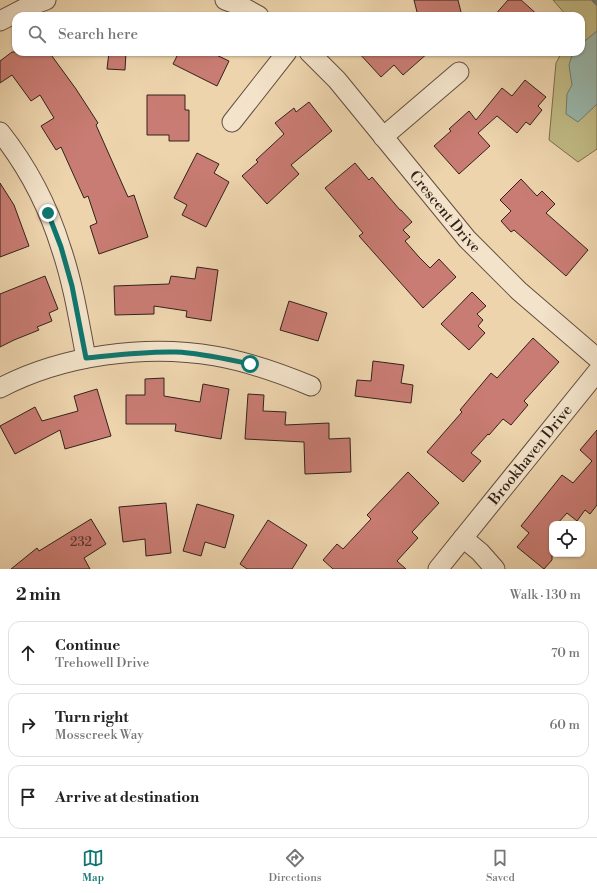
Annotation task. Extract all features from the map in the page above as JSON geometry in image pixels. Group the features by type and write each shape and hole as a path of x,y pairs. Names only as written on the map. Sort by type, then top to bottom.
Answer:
{"street":[{"path":"17,12 46,0"},
{"path":"225,0 252,12"},
{"path":"0,21 12,15"},
{"path":"232,122 284,56"},
{"name":"Crescent Drive","path":"313,56 337,80 467,239 519,291 597,358"},
{"path":"383,137 459,72"},
{"path":"0,132 29,175 48,213 61,247 72,286 86,358"},
{"path":"0,388 41,371 86,358 140,352 177,352 215,356 280,373 311,386"},
{"name":"Brookhaven Drive","path":"438,569 597,372"},
{"path":"463,538 480,552 495,569"}],"shaded area":[{"path":"553,0 597,0 597,149 578,162 549,140 556,63 560,56 585,56 585,12 564,12"}],"water":[{"path":"597,31 597,104 578,122 566,114 567,94 572,85 569,65 572,56 585,56 585,41"}],"building":[{"path":"414,0 458,0 461,12 417,12"},
{"path":"508,0 521,0 534,12 498,12"},
{"path":"12,52 12,56 52,56 98,123 96,125 128,197 134,195 148,237 99,254 90,226 97,223 88,196 84,198 61,147 56,150 41,126 54,118 40,95 31,101 12,75 0,83 0,61"},
{"path":"109,56 126,56 125,70 107,69"},
{"path":"177,56 218,56 229,61 217,86 173,64"},
{"path":"362,56 424,56 403,75 394,65 381,77"},
{"path":"525,80 546,97 538,106 542,110 530,125 526,122 517,133 497,116 478,133 490,146 459,174 434,146 451,131 449,129 469,111 476,120 502,88 512,96"},
{"path":"147,95 185,95 185,110 189,110 189,141 169,141 169,135 147,135"},
{"path":"309,102 332,131 291,165 299,174 267,204 242,176 258,162 256,160 284,134 275,123 294,108 296,112"},
{"path":"197,153 219,164 214,173 229,182 206,227 182,215 187,205 174,198"},
{"path":"355,163 369,180 372,177 412,222 403,230 410,237 405,241 419,257 430,268 439,259 456,277 423,308 359,236 363,233 325,188"},
{"path":"521,179 537,196 542,191 555,204 546,213 588,250 566,276 514,230 511,232 501,221 511,211 500,200"},
{"path":"0,183 14,205 29,246 0,257"},
{"path":"197,267 218,270 211,321 186,317 187,311 154,306 154,314 115,315 114,286 169,284 171,276 195,279"},
{"path":"45,276 58,309 49,313 52,321 37,327 39,330 0,347 0,294"},
{"path":"472,292 486,306 477,314 483,320 478,326 485,333 469,350 441,324"},
{"path":"289,301 327,313 318,341 280,330"},
{"path":"533,338 559,362 524,401 528,405 511,425 503,419 471,453 481,461 463,482 427,452 462,412 460,410 491,373 497,378"},
{"path":"373,361 404,365 401,383 413,385 411,403 355,396 357,380 371,381"},
{"path":"164,378 164,396 200,402 203,384 229,389 221,439 175,431 176,424 126,424 126,395 145,395 145,379"},
{"path":"97,389 111,436 65,449 60,430 15,454 0,426 35,407 42,421 78,411 74,396"},
{"path":"248,394 264,395 263,411 286,412 285,425 329,423 329,439 350,438 351,472 305,474 304,442 245,439"},
{"path":"597,430 597,505 590,514 585,510 577,521 567,513 560,521 549,521 549,557 552,557 552,560 544,569 517,547 529,533 521,526 562,475 573,483 592,461 580,450"},
{"path":"408,472 439,503 412,532 418,538 397,561 406,569 333,569 323,560 337,544 343,549 371,519 367,515"},
{"path":"166,503 171,553 146,556 145,539 123,542 119,507"},
{"path":"197,504 234,515 225,548 205,542 201,556 183,551"},
{"path":"91,519 106,544 84,558 90,569 11,569 37,548 39,551"},
{"path":"268,520 307,545 292,569 247,569 240,564"}],"waterway":[{"path":"594,0 597,3"}],"route":[{"path":"48,213 61,247 72,286 86,358 140,352 177,352 215,356 250,364"}]}
